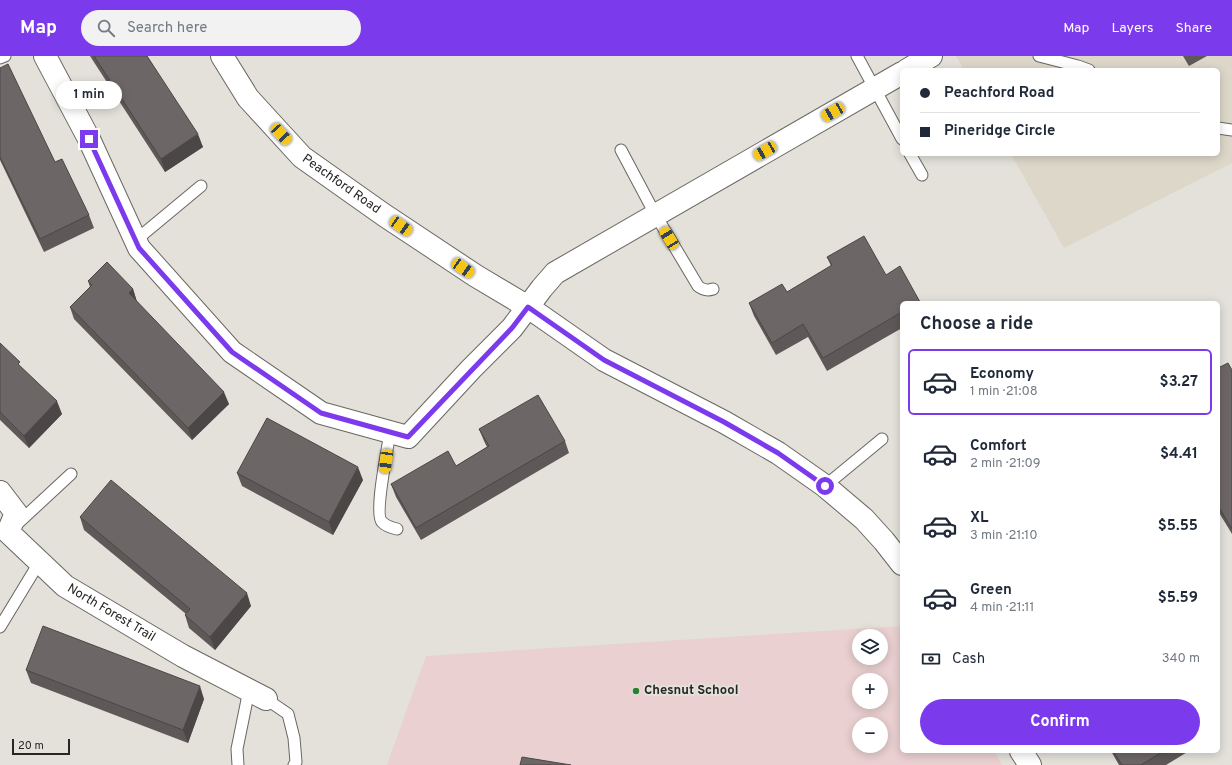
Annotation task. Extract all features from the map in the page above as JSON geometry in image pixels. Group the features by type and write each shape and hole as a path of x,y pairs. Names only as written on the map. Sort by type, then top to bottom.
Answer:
{"street":[{"path":"44,56 89,139 139,248 232,352 321,413 408,437 512,328 555,273 900,74"},
{"name":"Peachford Road","path":"222,56 248,98 302,157 389,219 476,276 528,307 604,360 731,426 778,453 825,486 864,519 900,561"},
{"path":"910,68 931,56"},
{"path":"0,492 16,513 8,532"},
{"name":"North Forest Trail","path":"8,532 65,586 183,656 258,695"},
{"path":"1022,753 1030,765"}],"lane":[{"path":"0,58 5,56"},
{"path":"857,56 900,134"},
{"path":"1039,56 1084,68"},
{"path":"1220,128 1232,130"},
{"path":"621,150 655,214 698,286 702,290 713,289"},
{"path":"911,156 922,175"},
{"path":"136,240 201,186"},
{"path":"390,432 379,503 379,516 382,522 397,529"},
{"path":"825,486 882,439"},
{"path":"8,532 71,474"},
{"path":"0,627 40,561"},
{"path":"238,765 237,749 258,695 288,714 294,738 296,762 294,765"}],"shaded area":[{"path":"956,56 1232,56 1232,163 1064,248 1012,156 1220,156 1220,68 963,68"},
{"name":"Chesnut School","path":"900,626 900,753 995,753 1002,765 387,765 426,656 852,629 852,665 888,665 888,629 854,629"}],"building":[{"path":"94,56 147,56 198,134 161,159"},
{"path":"8,64 55,162 62,159 89,215 40,239 0,157 0,68"},
{"path":"864,236 886,275 900,266 919,301 900,301 900,313 823,358 803,324 772,343 749,303 782,284 787,292 832,265 827,257"},
{"path":"107,262 133,289 129,293 224,392 188,428 70,307 92,285 88,281"},
{"path":"0,343 20,362 18,364 57,401 24,436 0,412"},
{"path":"1228,363 1232,370 1232,529 1220,509 1220,367"},
{"path":"538,395 565,441 416,528 391,484 448,451 456,466 489,446 479,429"},
{"path":"267,418 358,467 329,522 237,473"},
{"path":"111,480 247,593 210,637 185,615 190,609 80,517"},
{"path":"43,626 200,686 183,730 26,670"},
{"path":"1114,753 1161,753 1141,765 1122,765"},
{"path":"522,757 571,765 520,765"}],"place":[{"name":"Chesnut School","path":"636,691"}],"route":[{"path":"89,139 139,248 232,352 321,413 408,437 501,340 528,307 604,360 724,422 778,453 825,486"}]}
